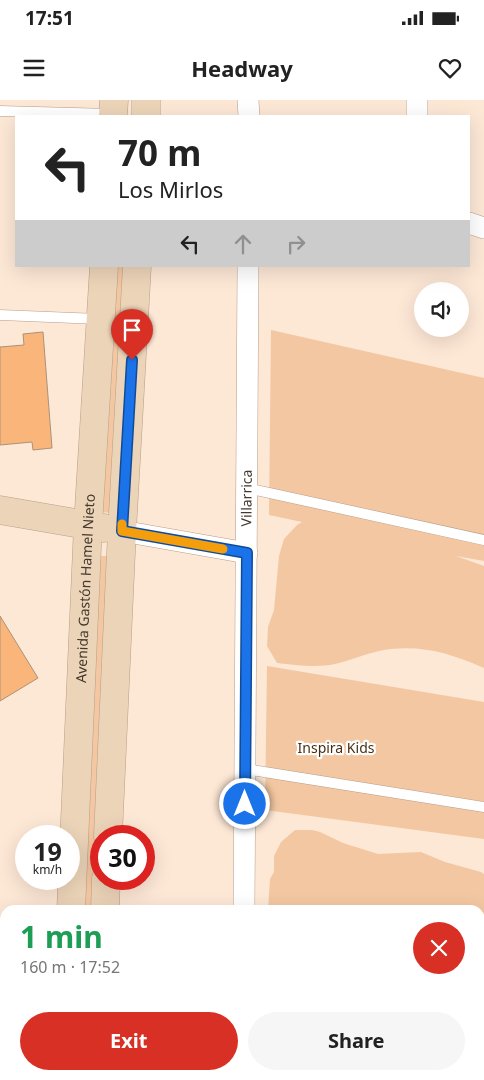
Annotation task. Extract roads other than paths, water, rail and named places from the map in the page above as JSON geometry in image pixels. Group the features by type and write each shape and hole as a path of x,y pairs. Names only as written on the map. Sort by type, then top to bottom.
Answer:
{"main road":[{"path":"146,100 146,115"},
{"name":"Avenida Gastón Hamel Nieto","path":"71,905 88,525 104,267"},
{"path":"109,825 137,267"},
{"path":"0,510 122,531"},
{"path":"105,905 106,890"}],"street":[{"path":"248,100 249,115"},
{"path":"417,100 417,115"},
{"path":"470,223 484,228"},
{"name":"Villarrica","path":"244,905 248,267"},
{"path":"122,531 247,553"}],"lane":[{"path":"0,111 114,110"},
{"path":"0,315 101,319"},
{"path":"247,488 484,540"},
{"path":"245,769 484,807"}],"park label":[{"name":"Inspira Kids","path":"336,748"}]}
